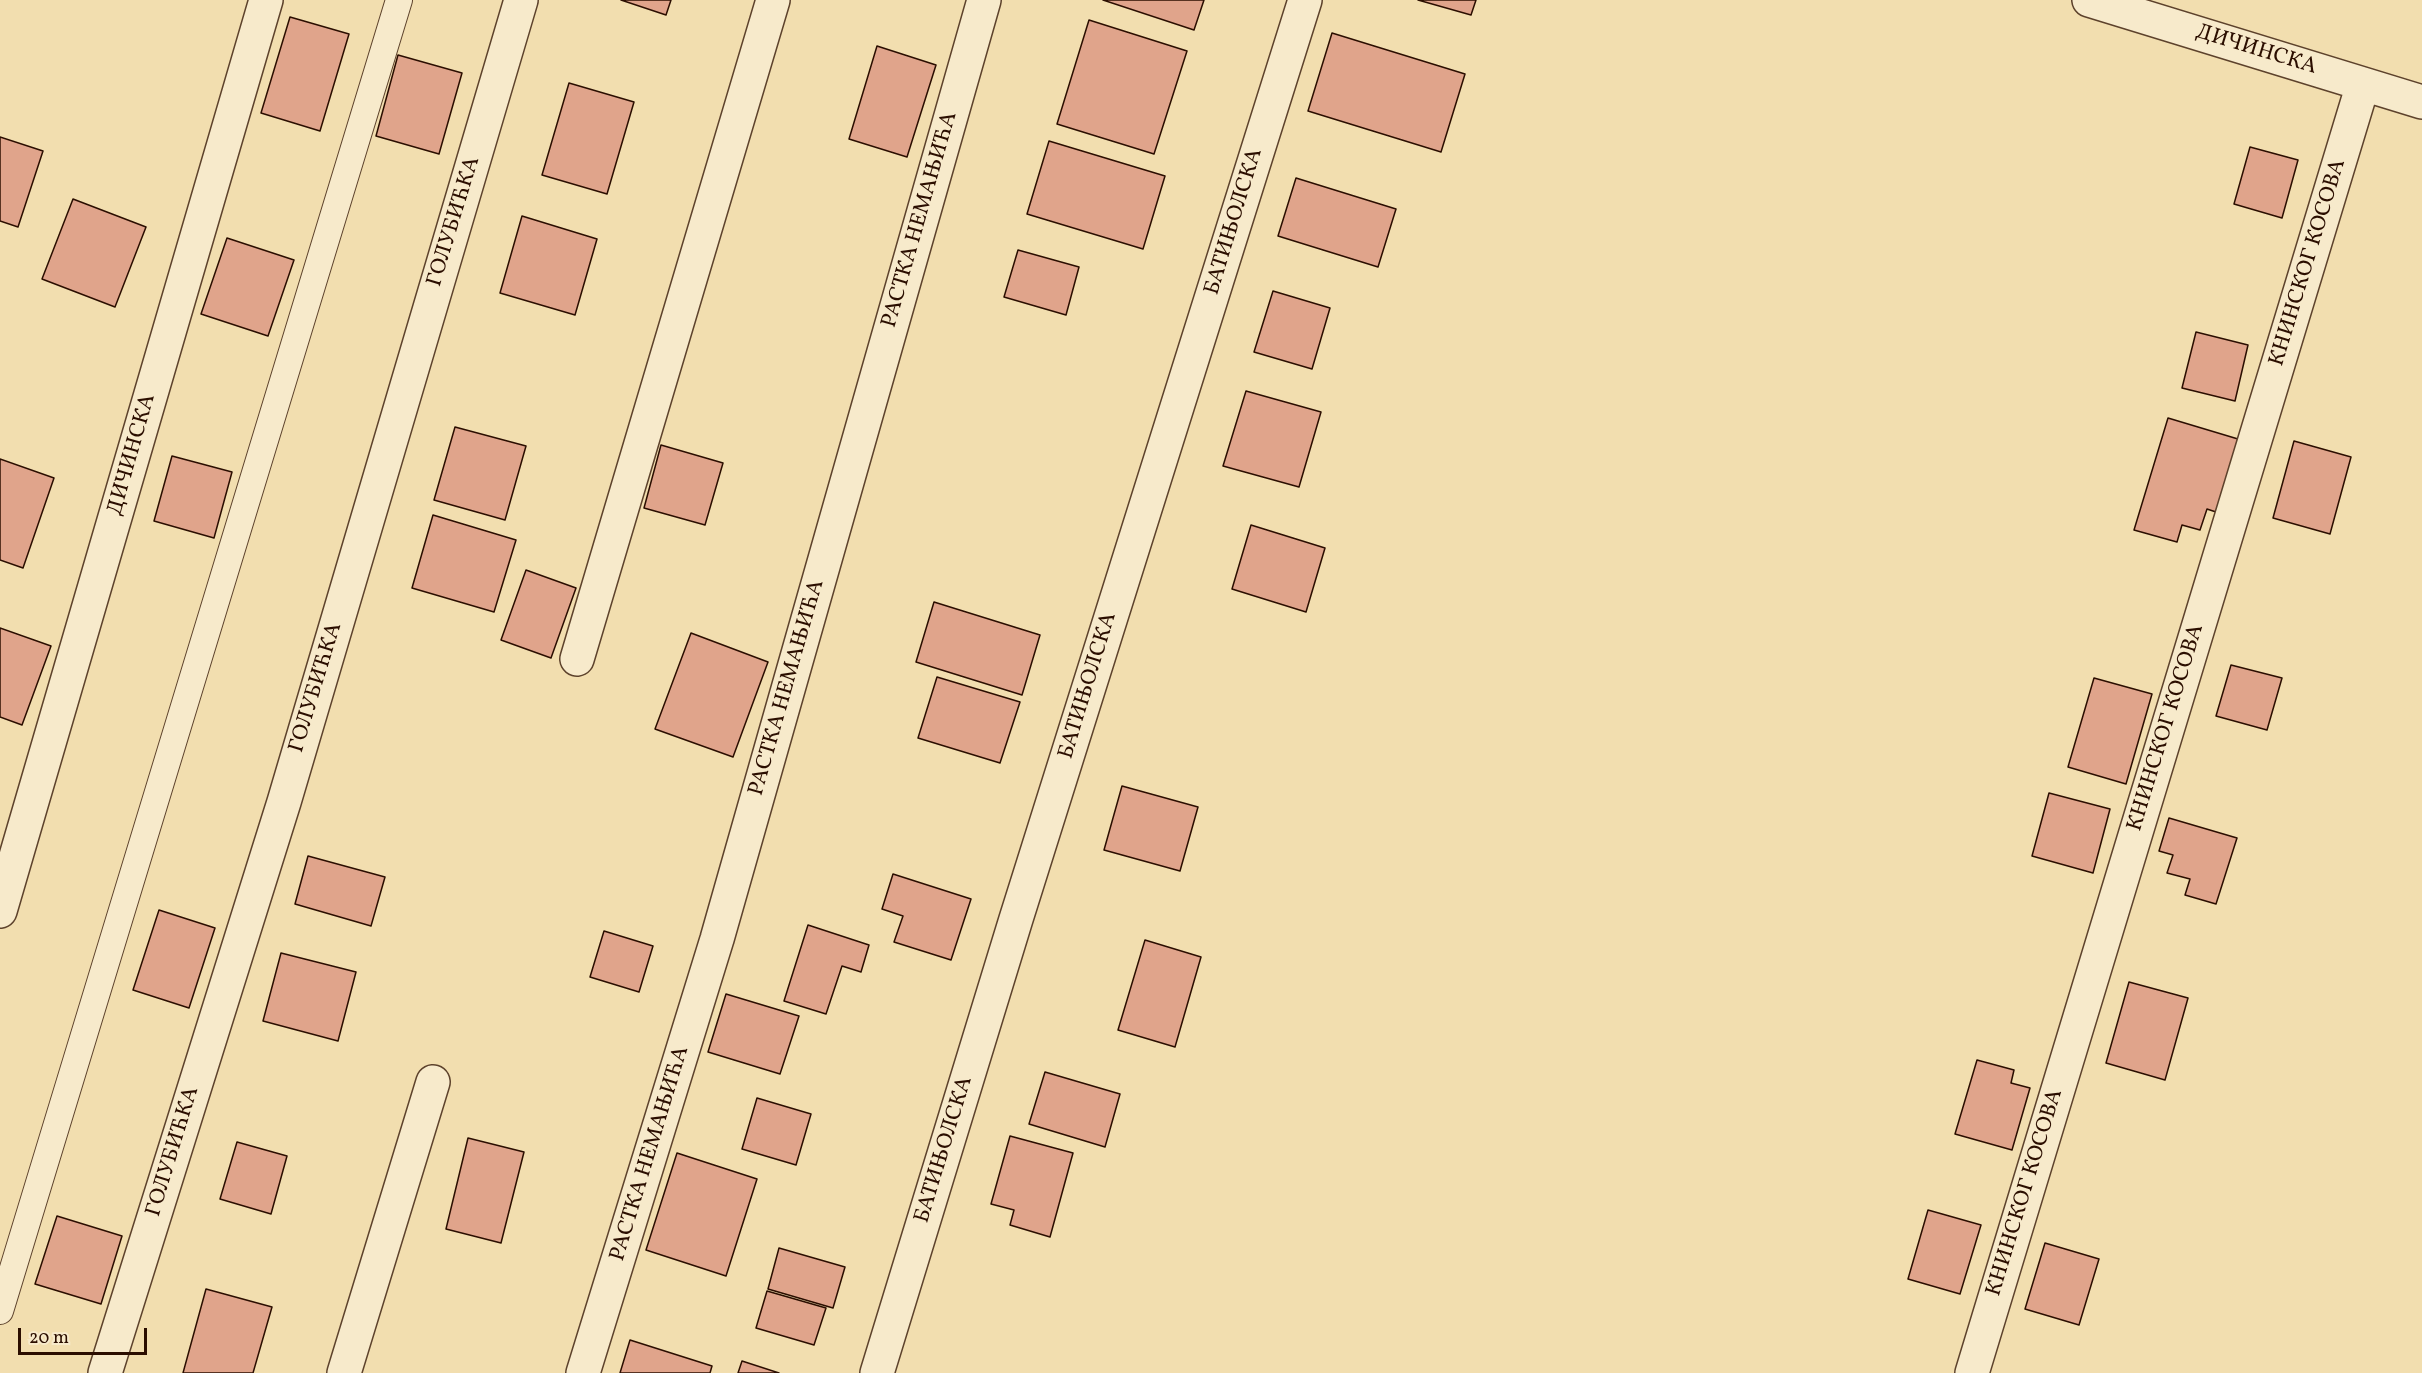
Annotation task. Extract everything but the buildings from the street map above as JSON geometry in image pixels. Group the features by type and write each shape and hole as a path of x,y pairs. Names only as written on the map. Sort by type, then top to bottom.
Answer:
{"street":[{"name":"ДИЧИНСКА","path":"0,911 266,0"},
{"name":"ГОЛУБИЋКА","path":"105,1373 284,802 521,0"},
{"path":"578,659 773,0"},
{"name":"РАСТКА НЕМАЊИЋА","path":"583,1373 717,939 984,0"},
{"name":"БАТИЊОЛСКА","path":"877,1373 1020,908 1305,0"},
{"name":"ДИЧИНСКА","path":"2089,0 2422,102"},
{"name":"КНИНСКОГ КОСОВА","path":"1972,1373 2363,84"},
{"path":"344,1373 433,1082"}],"lane":[{"path":"0,1311 399,0"}]}
